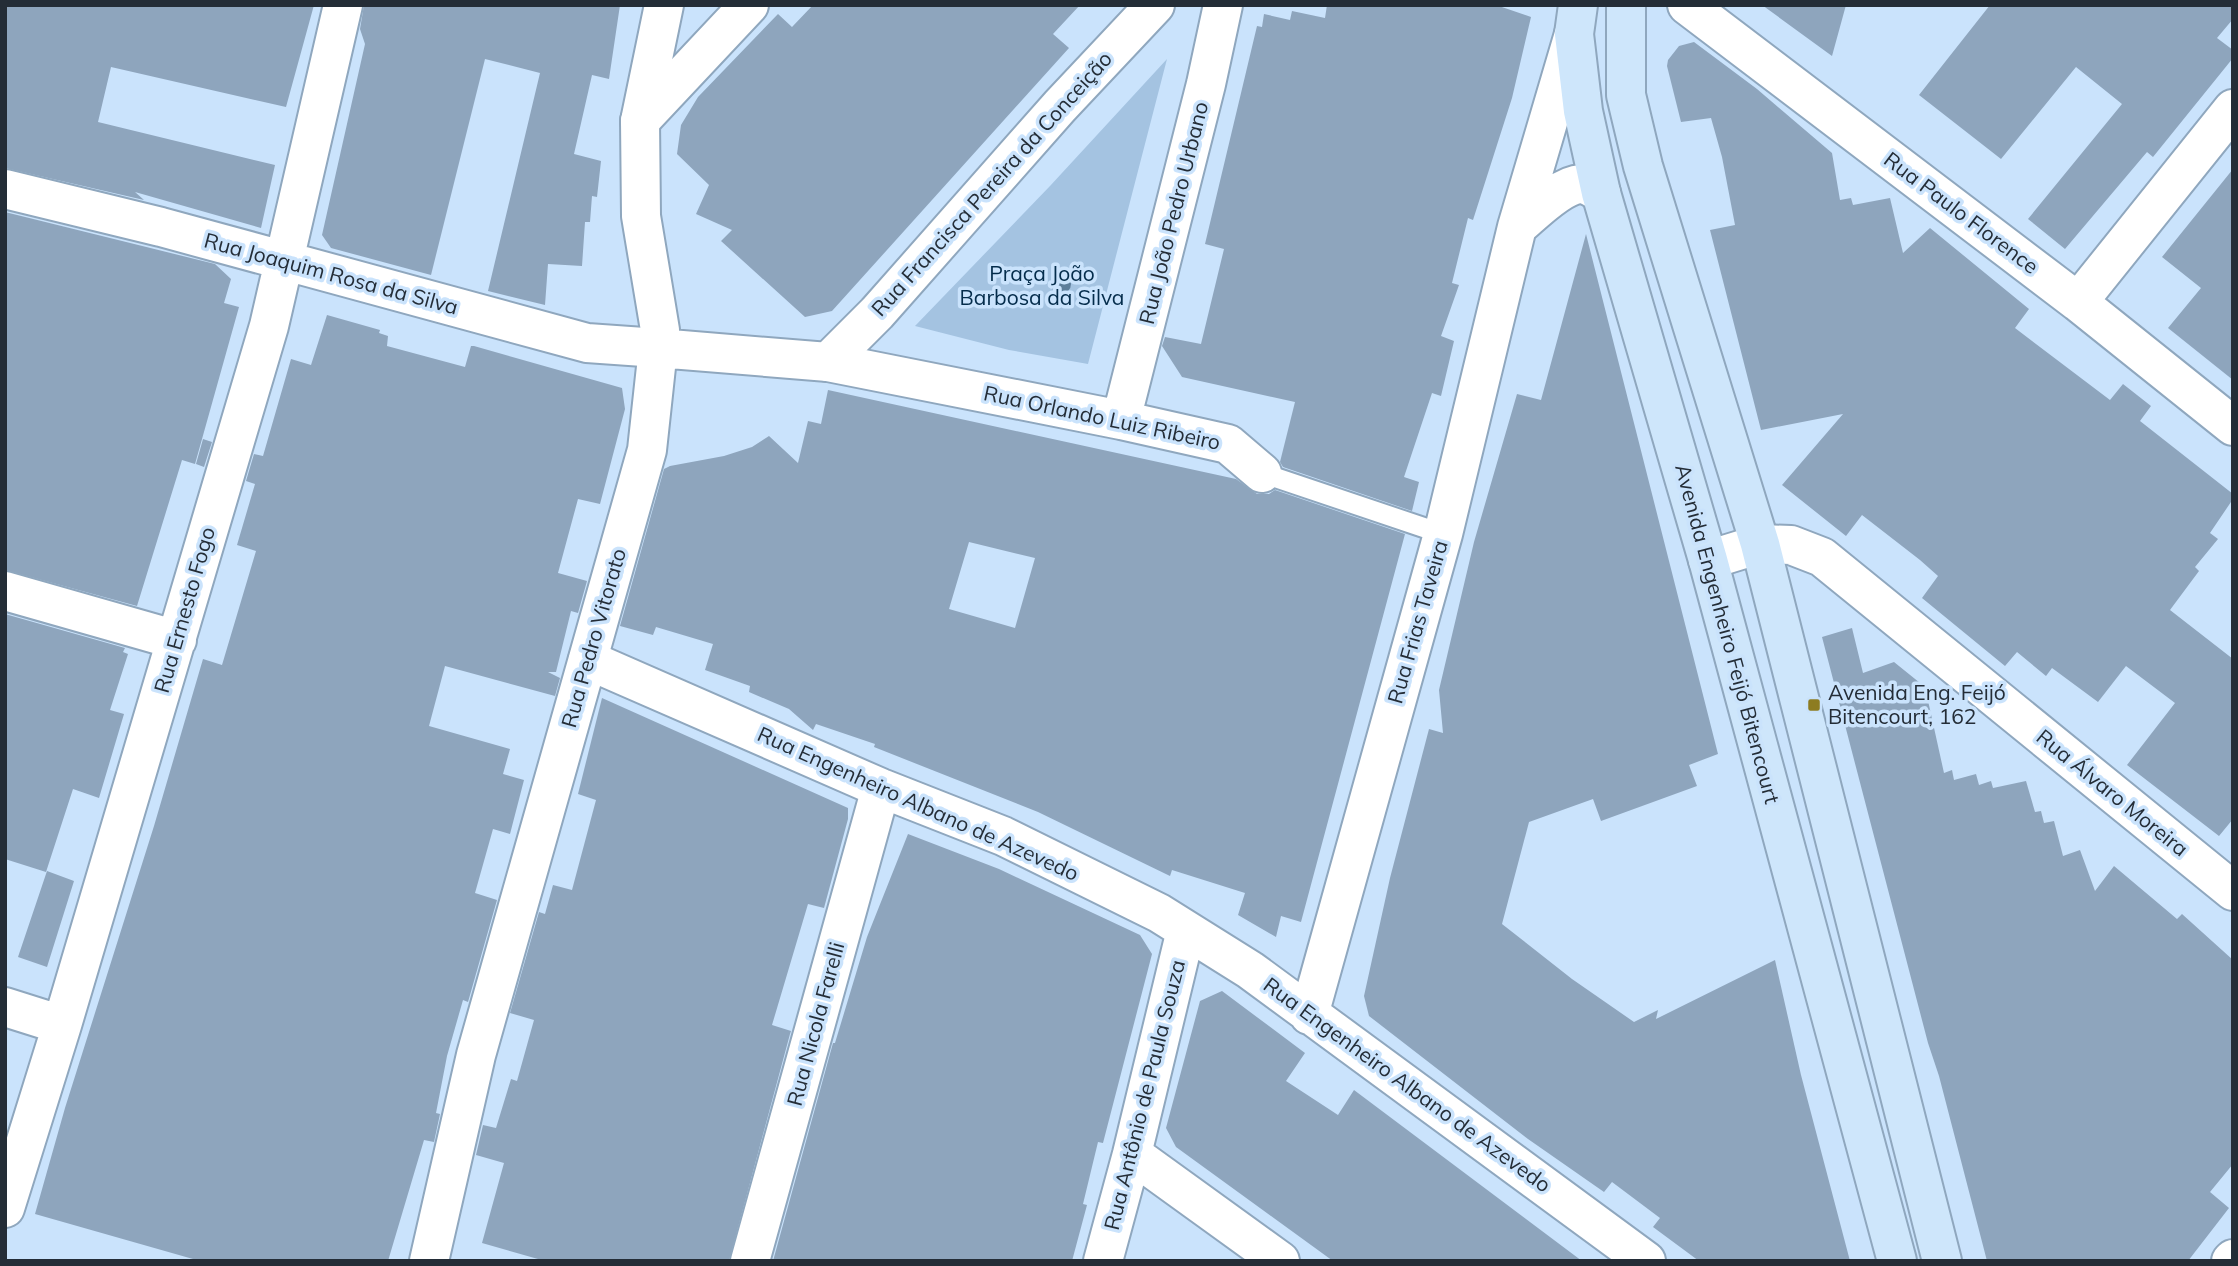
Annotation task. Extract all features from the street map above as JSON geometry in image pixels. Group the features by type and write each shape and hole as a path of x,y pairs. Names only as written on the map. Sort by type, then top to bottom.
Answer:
{"main road":[{"path":"1626,5 1626,94 1643,166 1760,544 1942,1261"},
{"name":"Avenida Engenheiro Feijó Bitencourt","path":"1576,20 1583,111 1601,193 1708,560 1897,1261"}],"street":[{"name":"Rua Ernesto Fogo","path":"5,1208 62,1025 269,326 343,5"},
{"name":"Rua Pedro Vitorato","path":"429,1261 476,1055 647,450 660,330 641,215 640,121 664,5"},
{"path":"640,121 749,5"},
{"name":"Rua Francisca Pereira da Conceição","path":"828,362 877,313 1060,106 1155,5"},
{"name":"Rua João Pedro Urbano","path":"1121,420 1206,84 1223,5"},
{"name":"Rua Paulo Florence","path":"1687,5 2078,302 2233,426"},
{"name":"Rua Frias Taveira","path":"1309,1015 1443,534 1517,228 1576,20"},
{"path":"2078,302 2233,109"},
{"path":"1517,228 1549,200 1571,186 1586,185 1601,193"},
{"name":"Rua Joaquim Rosa da Silva","path":"5,189 161,227 587,343 828,362"},
{"name":"Rua Orlando Luiz Ribeiro","path":"828,362 1228,444 1262,473"},
{"name":"Rua Álvaro Moreira","path":"1708,560 1760,544 1791,545 1822,557 2233,891"},
{"path":"5,591 177,640"},
{"name":"Rua Engenheiro Albano de Azevedo","path":"588,660 881,788 1003,836 1159,914 1250,970 1646,1261"},
{"name":"Rua Nicola Farelli","path":"750,1261 881,788"},
{"name":"Rua Antônio de Paula Souza","path":"1104,1261 1186,930"},
{"path":"5,1007 62,1025"},
{"path":"1132,1154 1280,1261"}],"lane":[{"name":"Rua Orlando Luiz Ribeiro","path":"1262,473 1443,534"}],"green space":[{"name":"Praça João Barbosa da Silva","path":"1167,59 1088,364 1009,350 915,326 1050,186"}],"building":[{"path":"5,5 314,5 286,107 111,67 98,122 275,165 261,228 135,192 144,200 5,168"},
{"path":"364,5 620,5 609,79 592,75 574,154 601,161 597,197 592,196 590,222 585,222 582,266 548,264 545,305 488,291 540,73 485,59 431,275 331,248 322,235 365,44 360,29"},
{"path":"813,5 1080,5 1053,34 1069,48 832,311 805,317 721,241 732,230 696,214 709,185 677,154 681,125 698,97 778,14 792,27"},
{"path":"1327,5 1496,5 1531,17 1512,98 1473,220 1468,218 1452,283 1459,285 1441,336 1454,341 1441,396 1432,393 1404,477 1419,482 1412,511 1283,467 1280,462 1295,402 1182,377 1162,346 1165,337 1201,344 1224,249 1205,244 1257,26 1262,27 1264,14 1290,20 1292,11 1325,18"},
{"path":"1762,5 1846,5 1832,56"},
{"path":"1990,5 2233,5 2233,19 2217,38 2233,50 2233,58 2153,157 2147,152 2065,249 2028,219 2122,104 2076,67 2001,159 1919,95"},
{"path":"1694,42 1757,89 1832,153 1840,200 1851,198 1853,205 1890,198 1903,253 1930,228 2029,309 2015,328 2110,400 2123,384 2151,406 2140,421 2233,494 2233,499 2210,533 2218,539 2195,567 2199,571 2170,610 2233,659 2233,819 2219,836 2127,765 2175,703 2126,666 2098,702 2052,668 2046,676 2017,652 2005,666 1922,598 1938,576 1920,560 1862,515 1846,536 1782,485 1843,414 1761,430 1710,230 1735,225 1722,157 1711,118 1681,122 1667,66 1668,60 1679,46"},
{"path":"2233,169 2233,380 2168,328 2201,288 2162,257"},
{"path":"5,212 215,264 231,279 224,303 239,307 195,464 182,460 137,606 5,570"},
{"path":"1586,234 1718,754 1689,765 1697,786 1601,821 1593,799 1529,822 1502,924 1572,979 1634,1022 1658,1010 1656,1019 1775,960 1801,1075 1850,1261 1699,1261 1653,1227 1660,1218 1612,1182 1604,1192 1528,1139 1369,1016 1364,996 1390,878 1429,729 1443,733 1439,690 1474,542 1517,394 1541,400"},
{"path":"327,315 380,330 379,333 388,336 387,346 465,367 471,346 474,346 622,388 625,409 600,504 578,499 558,573 587,581 578,613 571,611 556,672 548,672 560,678 555,696 445,666 429,726 510,749 503,774 524,780 510,834 493,829 475,893 497,900 468,1002 463,1000 447,1056 436,1113 440,1114 434,1142 424,1140 388,1261 200,1261 35,1214 203,659 222,665 256,551 237,545 255,484 246,481 254,454 263,456 291,359 311,365"},
{"path":"828,390 1236,479 1257,494 1269,494 1275,490 1405,534 1301,922 1281,916 1276,937 1238,915 1245,893 1172,870 1170,876 1038,812 874,747 875,744 816,724 813,730 789,709 749,692 750,686 705,670 713,644 656,627 653,635 620,626 664,469 724,456 752,447 769,436 798,463 808,421 821,424","holes":["969,542 1035,558 1015,628 949,609"]},
{"path":"203,439 212,442 204,467 196,464"},
{"path":"5,614 125,648 123,652 128,654 110,710 124,714 99,798 73,789 46,872 5,859"},
{"path":"1852,628 1863,673 1894,662 1925,687 1944,773 1952,770 1954,780 1976,774 1979,785 1991,781 1993,788 2026,781 2035,812 2041,811 2044,823 2054,821 2063,856 2080,850 2095,891 2114,866 2177,919 2182,914 2233,960 2233,1164 2210,1192 2229,1208 2188,1261 1987,1261 1822,637"},
{"path":"602,698 848,808 848,819 824,908 808,904 772,1025 791,1031 729,1261 545,1261 482,1243 504,1163 476,1155 483,1125 496,1128 511,1079 517,1081 534,1020 510,1013 539,912 545,914 553,885 572,890 596,800 578,794"},
{"path":"908,834 999,869 1140,935 1152,954 1103,1143 1098,1142 1083,1204 1087,1205 1072,1261 773,1261 833,1043 867,937"},
{"path":"47,871 74,881 47,967 18,957"},
{"path":"1222,991 1305,1053 1286,1081 1338,1115 1354,1090 1582,1261 1333,1261 1176,1147 1166,1128 1200,1001"}],"place":[{"name":"Avenida Eng. Feijó Bitencourt, 162","path":"1814,705"}]}
